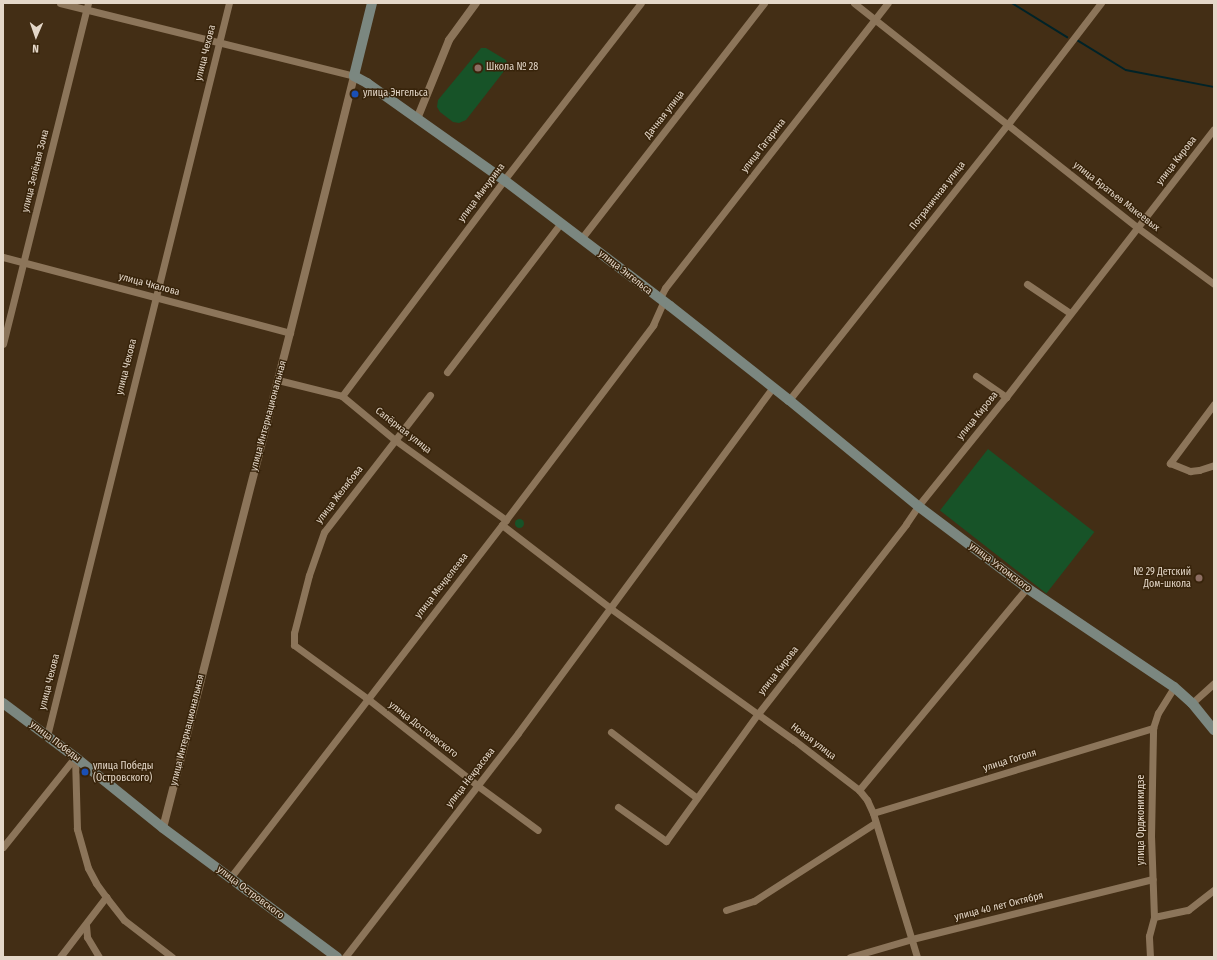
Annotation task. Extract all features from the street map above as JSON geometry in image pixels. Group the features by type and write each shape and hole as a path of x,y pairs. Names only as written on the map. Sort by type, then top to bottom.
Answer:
{"main road":[{"name":"улица Интернациональная","path":"354,76 372,3"},
{"name":"улица Энгельса","path":"354,76 365,81 504,180 789,400"},
{"name":"улица Ухтомского","path":"789,400 918,506 1027,588 1174,687 1192,703 1214,730"},
{"name":"улица Победы","path":"3,703 75,757 163,828"},
{"name":"улица Островского","path":"163,828 337,957"}],"street":[{"name":"улица Энгельса","path":"60,3 87,6 219,43 354,76"},
{"name":"улица Чехова","path":"47,736 229,3"},
{"path":"417,119 449,40 476,3"},
{"name":"улица Мичурина","path":"342,396 504,180 641,3"},
{"name":"Дачная улица","path":"581,239 764,3"},
{"name":"улица Братьев Макеевых","path":"854,3 1138,228 1214,284"},
{"name":"улица Гагарина","path":"663,302 660,298 665,288 888,3"},
{"name":"Пограничная улица","path":"789,400 1008,124 1100,4"},
{"name":"улица Зелёная Зона","path":"3,344 87,6"},
{"name":"улица Интернациональная","path":"163,828 290,333 354,76"},
{"name":"улица Кирова","path":"618,807 666,841 757,715 906,524 918,506 1006,397 1214,129"},
{"path":"447,372 560,224"},
{"name":"улица Чкалова","path":"3,257 24,261 290,333"},
{"path":"1027,284 1070,313"},
{"name":"улица Менделеева","path":"230,878 504,522 653,325 663,302"},
{"path":"976,376 1006,397"},
{"name":"Сапёрная улица","path":"278,380 342,396 395,440 504,522 610,608"},
{"name":"улица Некрасова","path":"345,957 478,786 773,387"},
{"name":"улица Желябова","path":"294,645 294,633 309,575 324,532 430,395"},
{"path":"1214,404 1170,463 1195,471 1214,465"},
{"path":"859,790 1027,588"},
{"name":"Новая улица","path":"610,608 757,715 794,740 859,790 867,800 873,813 917,957"},
{"name":"улица Достоевского","path":"294,645 368,699 478,786 538,830"},
{"path":"1192,703 1214,683"},
{"name":"улица Орджоникидзе","path":"1150,957 1149,936 1154,917 1151,837 1153,728 1158,714 1174,687"},
{"name":"улица Гоголя","path":"873,813 1153,728"},
{"path":"611,732 697,798"},
{"path":"3,847 75,757"},
{"path":"75,757 77,829 88,868 106,898 124,920 172,957"},
{"path":"726,910 754,901 875,823"},
{"name":"улица 40 лет Октября","path":"850,957 912,939 1153,879"},
{"path":"1154,917 1188,910 1214,890"},
{"path":"60,957 106,898"},
{"path":"86,925 87,937 99,957"}],"green space":[{"path":"481,48 486,48 506,60 508,66 466,120 459,123 453,122 440,112 437,107 438,100"},
{"path":"988,449 1094,532 1046,594 940,510"},
{"path":"519,518 524,523 519,528 514,523"}],"waterway":[{"path":"1012,3 1067,37"},
{"path":"1077,40 1126,70 1214,87"}],"place":[{"name":"Школа № 28","path":"478,68"},
{"name":"улица Энгельса","path":"355,94"},
{"name":"№ 29 Детский Дом-школа","path":"1199,578"},
{"name":"улица Победы (Островского)","path":"85,772"}]}
